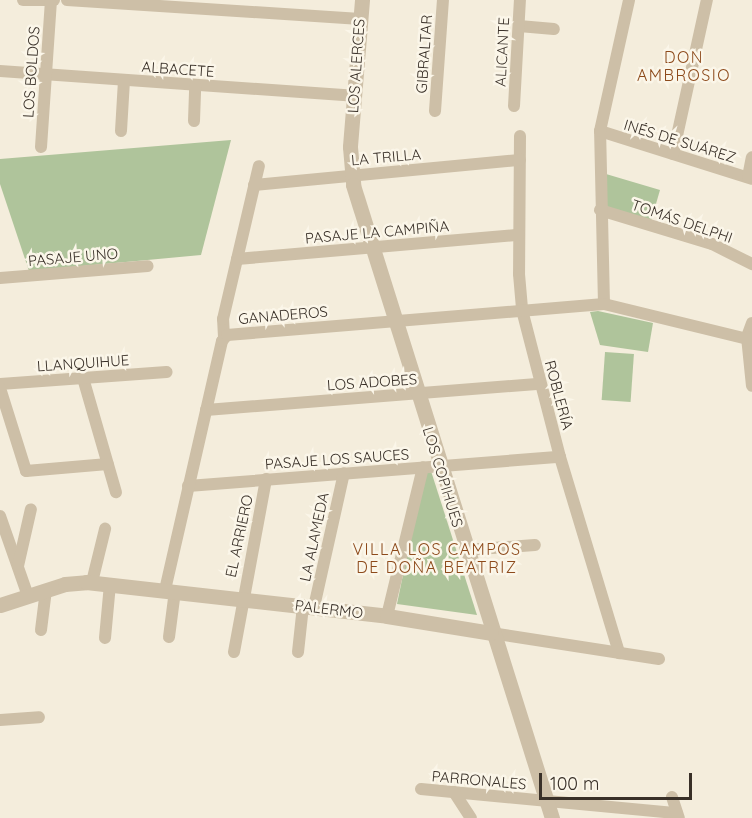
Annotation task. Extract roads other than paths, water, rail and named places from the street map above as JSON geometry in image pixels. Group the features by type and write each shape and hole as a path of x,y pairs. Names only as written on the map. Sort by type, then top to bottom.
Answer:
{"street":[{"path":"23,0 52,0"},
{"name":"LOS BOLDOS","path":"41,147 52,0"},
{"path":"67,0 360,19"},
{"name":"LOS ALERCES","path":"351,133 362,0"},
{"name":"GIBRALTAR","path":"435,111 443,0"},
{"name":"ALICANTE","path":"514,106 520,0"},
{"path":"604,304 600,210 600,131 629,0"},
{"path":"673,154 707,0"},
{"path":"519,26 554,28"},
{"name":"ALBACETE","path":"0,71 354,96"},
{"path":"121,131 124,80"},
{"path":"194,121 195,85"},
{"name":"INÉS DE SUÁREZ","path":"600,131 750,178"},
{"name":"LOS COPIHUES","path":"351,133 351,176 372,248 491,633 552,818"},
{"name":"ROBLERÍA","path":"520,136 519,236 522,310 560,456 619,653"},
{"path":"750,178 752,157"},
{"name":"LA TRILLA","path":"254,185 520,160"},
{"path":"224,337 223,319 259,166"},
{"name":"TOMÁS DELPHI","path":"600,210 712,244 752,264"},
{"name":"PASAJE LA CAMPIÑA","path":"237,259 519,236"},
{"name":"PASAJE UNO","path":"0,278 148,266"},
{"name":"GANADEROS","path":"169,638 170,590 188,486 224,337 394,320 604,304 749,338"},
{"path":"752,323 749,338 752,386"},
{"name":"LLANQUIHUE","path":"0,386 167,372"},
{"path":"83,378 116,492"},
{"name":"LOS ADOBES","path":"206,410 540,384"},
{"path":"0,386 26,471 108,465"},
{"name":"PASAJE LOS SAUCES","path":"188,486 560,456"},
{"path":"387,616 423,467"},
{"name":"LA ALAMEDA","path":"298,652 344,473"},
{"name":"EL ARRIERO","path":"234,652 241,599 266,479"},
{"path":"18,566 31,509"},
{"path":"0,516 28,596"},
{"path":"93,582 105,529"},
{"path":"465,550 535,544"},
{"name":"PALERMO","path":"0,605 70,583 93,582 387,616 659,659"},
{"path":"105,638 110,584"},
{"path":"41,630 46,590"},
{"path":"0,720 39,717"},
{"name":"PARRONALES","path":"421,789 678,816"},
{"path":"454,792 471,818"},
{"path":"672,797 678,816"}],"district":[{"name":"DON AMBROSIO","path":"684,66"},
{"name":"VILLA LOS CAMPOS DE DOÑA BEATRIZ","path":"437,558"}]}
